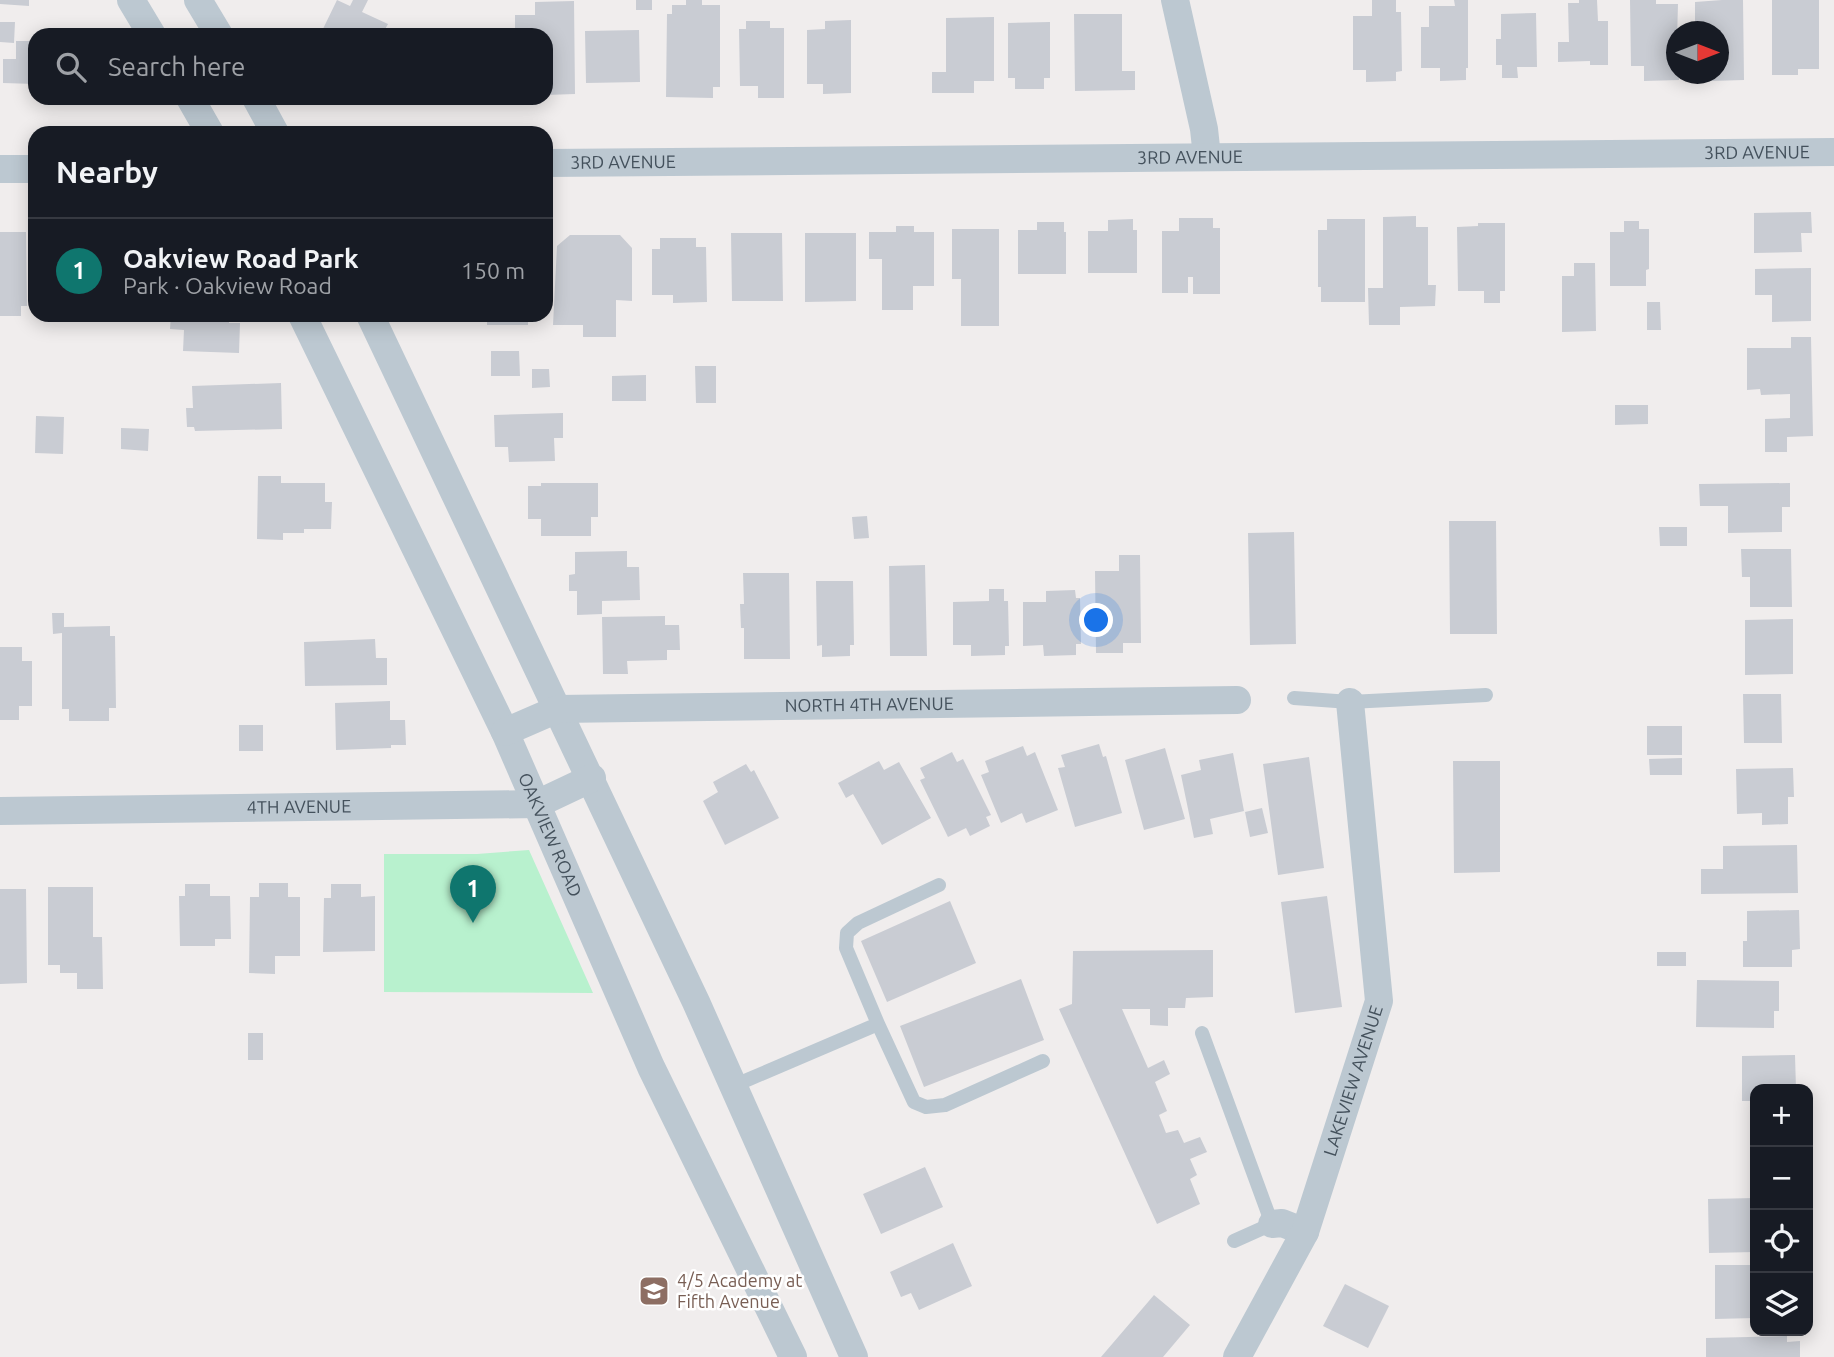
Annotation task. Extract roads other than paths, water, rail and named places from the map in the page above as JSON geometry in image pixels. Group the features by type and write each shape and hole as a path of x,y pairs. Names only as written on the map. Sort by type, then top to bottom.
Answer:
{"street":[{"path":"131,0 148,28"},
{"path":"198,0 215,28"},
{"path":"1175,0 1204,129 1207,157"},
{"path":"194,105 206,126"},
{"path":"260,105 271,126"},
{"name":"3RD AVENUE","path":"553,163 1834,152"},
{"path":"0,169 28,169"},
{"name":"OAKVIEW ROAD","path":"305,322 505,732 651,1067 793,1357"},
{"path":"373,322 592,778 854,1357"},
{"name":"NORTH 4TH AVENUE","path":"505,732 558,709 1237,700"},
{"name":"LAKEVIEW AVENUE","path":"1237,1357 1305,1232 1379,1001 1350,702"},
{"name":"4TH AVENUE","path":"0,811 537,804 592,778"},
{"path":"1272,1224 1282,1223 1305,1232"}],"lane":[{"path":"1294,698 1350,702 1486,695"},
{"path":"939,886 858,923 847,933 846,948 914,1102 926,1107 945,1105 1043,1062"},
{"path":"733,1086 878,1024"},
{"path":"1202,1033 1272,1224 1234,1241"}],"place":[{"name":"Oakview Road Park","path":"473,923"},
{"name":"4/5 Academy at Fifth Avenue","path":"654,1291"}]}
